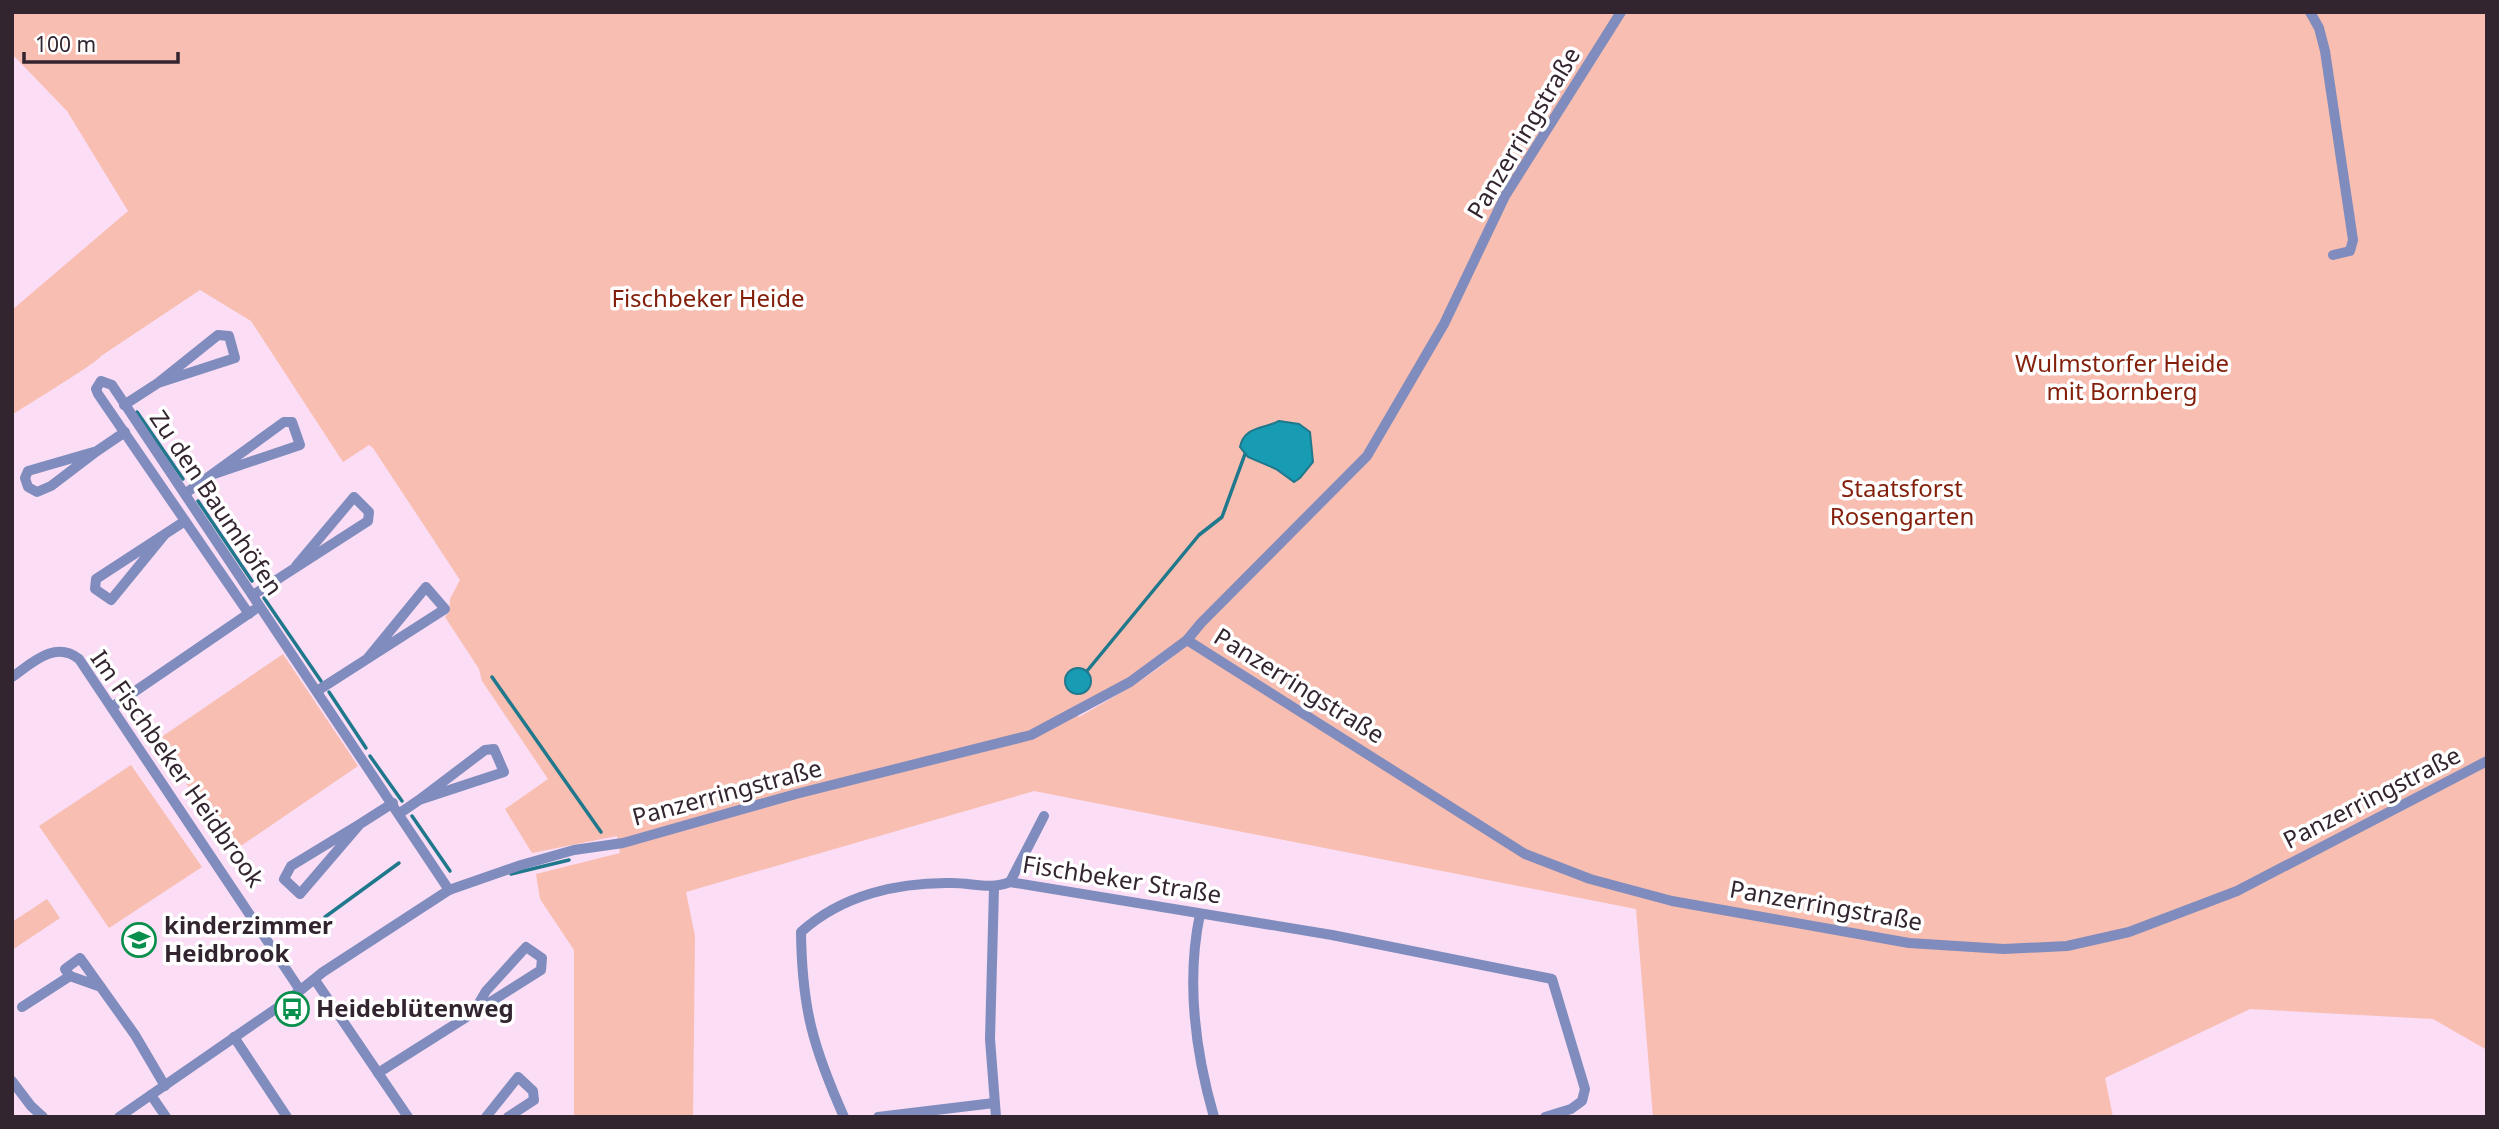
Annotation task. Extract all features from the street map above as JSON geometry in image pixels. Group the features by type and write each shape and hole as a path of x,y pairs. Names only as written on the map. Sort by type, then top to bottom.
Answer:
{"street":[{"name":"Panzerringstraße","path":"449,890 513,867 574,850 623,843 796,794 1031,735 1130,681 1187,640 1367,456 1444,324 1505,197 1621,12"},
{"path":"2311,12 2319,28 2325,51 2353,240 2350,251 2333,255"},
{"path":"124,405 159,383 218,335 229,336 235,358 159,383"},
{"name":"Zu den Baumhöfen","path":"249,614 98,394 97,384 109,381 449,890"},
{"path":"186,493 284,422 292,422 300,444 211,475"},
{"path":"97,451 29,471 25,478 29,489 40,492 51,486 125,432"},
{"path":"253,595 368,522 369,512 354,497 296,566"},
{"path":"165,534 111,600 95,589 96,579 165,534 185,521"},
{"path":"317,691 367,659 444,609 426,587 367,659"},
{"path":"112,707 260,606"},
{"name":"Panzerringstraße","path":"1187,640 1525,854 1590,879 1672,901 1909,943 2004,949 2067,946 2129,932 2237,891 2487,761"},
{"name":"Im Fischbeker Heidbrook","path":"16,674 53,651 72,654 112,707 300,990"},
{"path":"12,661 16,674"},
{"path":"400,813 485,750 494,749 504,772 419,800"},
{"path":"360,824 300,894 284,879 291,866 393,803"},
{"path":"1010,882 1044,816"},
{"name":"Fischbeker Straße","path":"844,1117 825,1073 802,989 802,932 822,913 884,889 937,883 994,888 1010,882 1332,935 1552,979 1585,1089 1582,1101 1571,1109 1545,1117"},
{"path":"994,888 990,972 993,1103 996,1117"},
{"path":"119,1117 449,890"},
{"path":"1200,914 1192,971 1194,1018 1213,1117"},
{"path":"378,1073 476,1008 541,970 542,958 526,947 486,991 476,1008"},
{"path":"101,987 70,976 65,969 80,958 101,987 165,1086"},
{"path":"22,1007 70,976"},
{"path":"315,980 408,1117"},
{"path":"234,1037 287,1117"},
{"path":"486,1117 518,1077 533,1091 534,1100 508,1117"},
{"path":"12,1081 30,1106 43,1117"},
{"path":"152,1095 166,1117"},
{"path":"877,1117 993,1103"}],"green space":[{"name":"Staatsforst Rosengarten","path":"12,12 2487,12 2487,1050 2433,1019 2250,1009 2105,1078 2113,1117 1653,1117 1636,909 1034,791 686,892 695,936 693,1117 574,1117 574,950 540,899 536,874 620,853 617,836 532,853 505,809 548,779 482,681 479,669 445,617 449,612 450,599 460,580 373,448 369,445 343,462 251,321 200,290 12,415 12,310 128,211 67,111 12,54","holes":["1367,456 1371,458 1176,654 1113,698 1079,717 1074,713 1130,681 1201,623"]},
{"path":"283,654 358,766 232,852 157,740"},
{"path":"131,765 202,867 109,928 39,826"},
{"path":"47,899 60,918 12,950 12,922"}],"water":[{"path":"1279,421 1299,424 1310,432 1313,462 1294,482 1276,469 1248,457 1240,447 1242,440 1250,432"},
{"path":"1078,668 1087,672 1091,681 1087,690 1078,694 1069,690 1065,681 1069,672"}],"waterway":[{"path":"137,412 183,479"},
{"path":"1087,671 1199,535 1222,517 1245,454"},
{"path":"198,501 252,581"},
{"path":"264,598 321,681"},
{"path":"492,677 601,832"},
{"path":"329,692 366,748"},
{"path":"370,756 402,801"},
{"path":"412,816 450,871"},
{"path":"511,874 569,860"},
{"path":"325,917 399,863"}],"place":[{"name":"kinderzimmer Heidbrook","path":"139,940"},
{"name":"Heideblütenweg","path":"292,1009"}],"park label":[{"name":"Fischbeker Heide","path":"708,299"},
{"name":"Wulmstorfer Heide mit Bornberg","path":"2122,378"}]}
